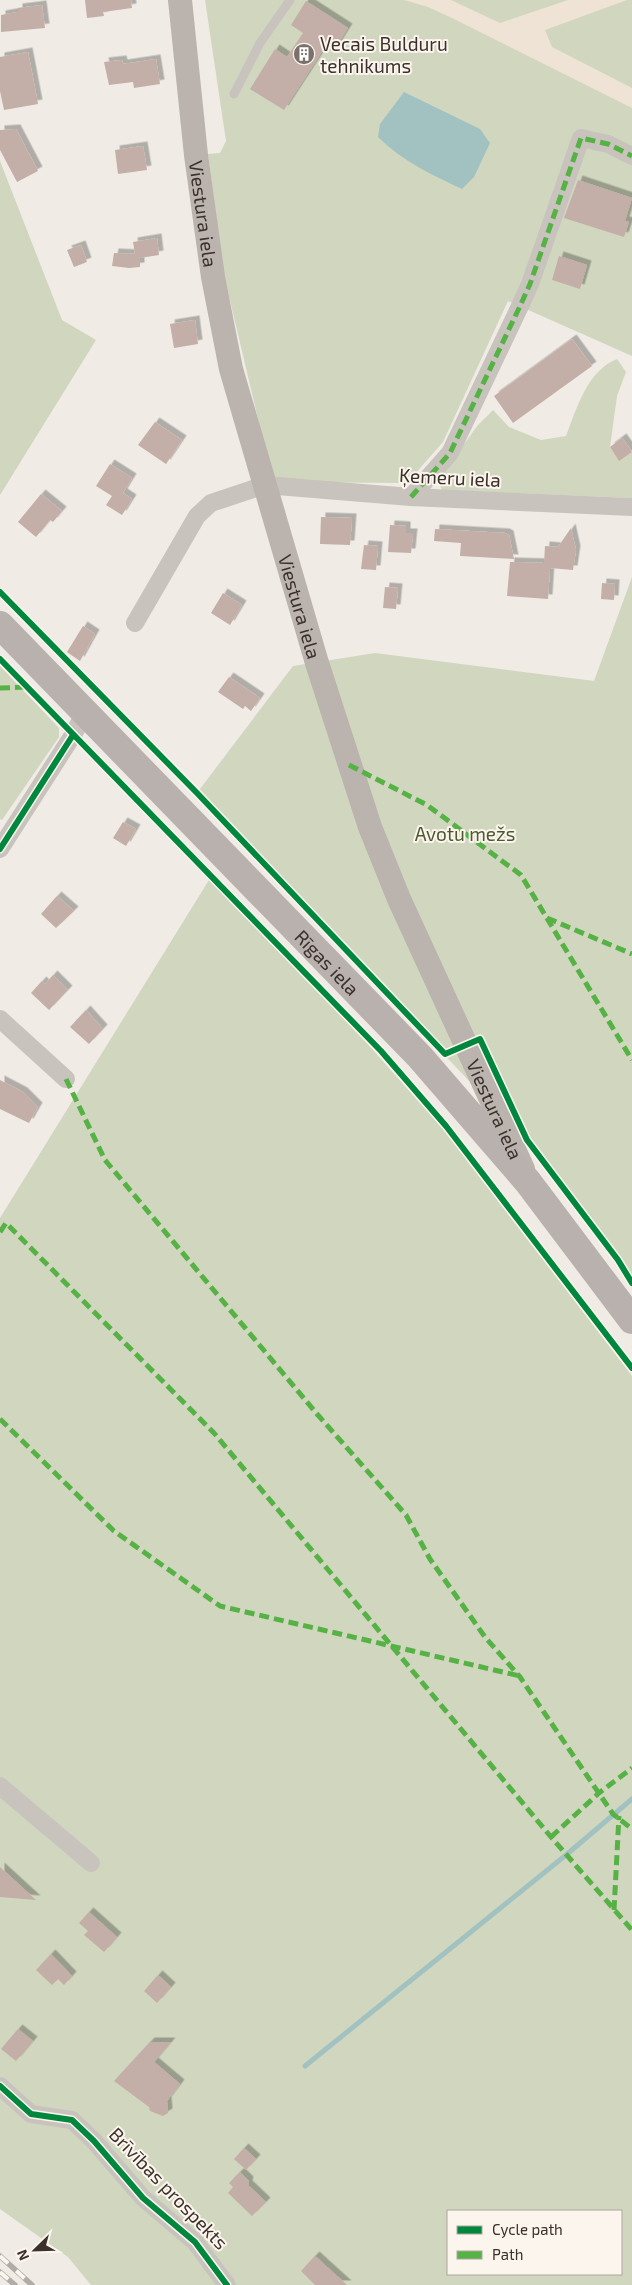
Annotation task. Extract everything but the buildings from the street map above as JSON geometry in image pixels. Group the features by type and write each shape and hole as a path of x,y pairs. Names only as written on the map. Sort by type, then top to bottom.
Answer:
{"main road":[{"name":"Rīgas iela","path":"0,625 420,1056 528,1182 632,1320"}],"street":[{"name":"Viestura iela","path":"180,0 196,154 213,277 231,369 317,662 370,827 399,898 528,1182"},
{"path":"412,497 450,453 484,383 530,284 581,138 608,144 632,156"},
{"name":"Ķemeru iela","path":"265,485 412,497 632,507"},
{"path":"134,623 197,516 211,503 265,485"},
{"path":"0,849 68,743 84,712"},
{"path":"0,1018 66,1079"},
{"path":"0,1786 91,1863"},
{"name":"Brīvības prospekts","path":"0,2086 31,2114 72,2120 94,2141 143,2198 195,2242 227,2285"}],"lane":[{"path":"234,94 260,43 290,0"}],"green space":[{"path":"205,0 632,0 632,356 508,301 443,442 407,483 273,482 224,275 208,154 220,153 226,141"},
{"path":"0,161 62,320 96,340 0,495"},
{"path":"617,359 626,372 617,396 610,447 619,460 632,452 632,498 442,490 438,480 478,425 493,410 509,427 541,440 566,436 579,402 591,381 598,372"},
{"name":"Avotu mežs","path":"632,577 632,1283 521,1136 197,793 293,666 375,653 594,681"},
{"path":"0,666 59,728 59,737 2,820 0,819"},
{"path":"209,880 365,1041 443,1129 632,1376 632,2285 91,2285 68,2257 0,2209 0,1218"}],"shaded area":[{"path":"404,0 451,0 500,23 568,0 627,0 545,30 552,47 632,88 632,108 452,18 428,7"}],"water":[{"path":"404,92 480,129 490,143 474,177 462,189 407,160 378,137 380,124"}],"waterway":[{"path":"305,2066 566,1855 632,1799"}],"railway":[{"path":"0,2256 32,2285"},
{"path":"0,2272 15,2285"}],"marked path":[{"path":"411,497 450,453 521,304 530,284 581,138 608,144 632,156"},
{"path":"0,688 27,687"},
{"path":"349,765 427,805 521,875 632,1060"},
{"path":"547,918 632,954"},
{"path":"66,1079 105,1160 317,1414 406,1515 430,1559 485,1637 520,1677 613,1814 632,1829"},
{"path":"0,1232 6,1223 214,1433 551,1837 632,1930"},
{"path":"0,1419 114,1531 220,1606 520,1676"},
{"path":"551,1837 599,1793 632,1768"},
{"path":"614,1910 619,1816"}],"cycle path":[{"path":"0,592 197,793 445,1054 480,1039 527,1140 618,1260 632,1283"},
{"path":"0,659 381,1051 446,1126 632,1368"},
{"path":"0,849 73,735"},
{"path":"0,2086 31,2114 72,2120 94,2141 143,2198 195,2242 227,2285"}],"place":[{"name":"Vecais Bulduru tehnikums","path":"304,54"}]}
